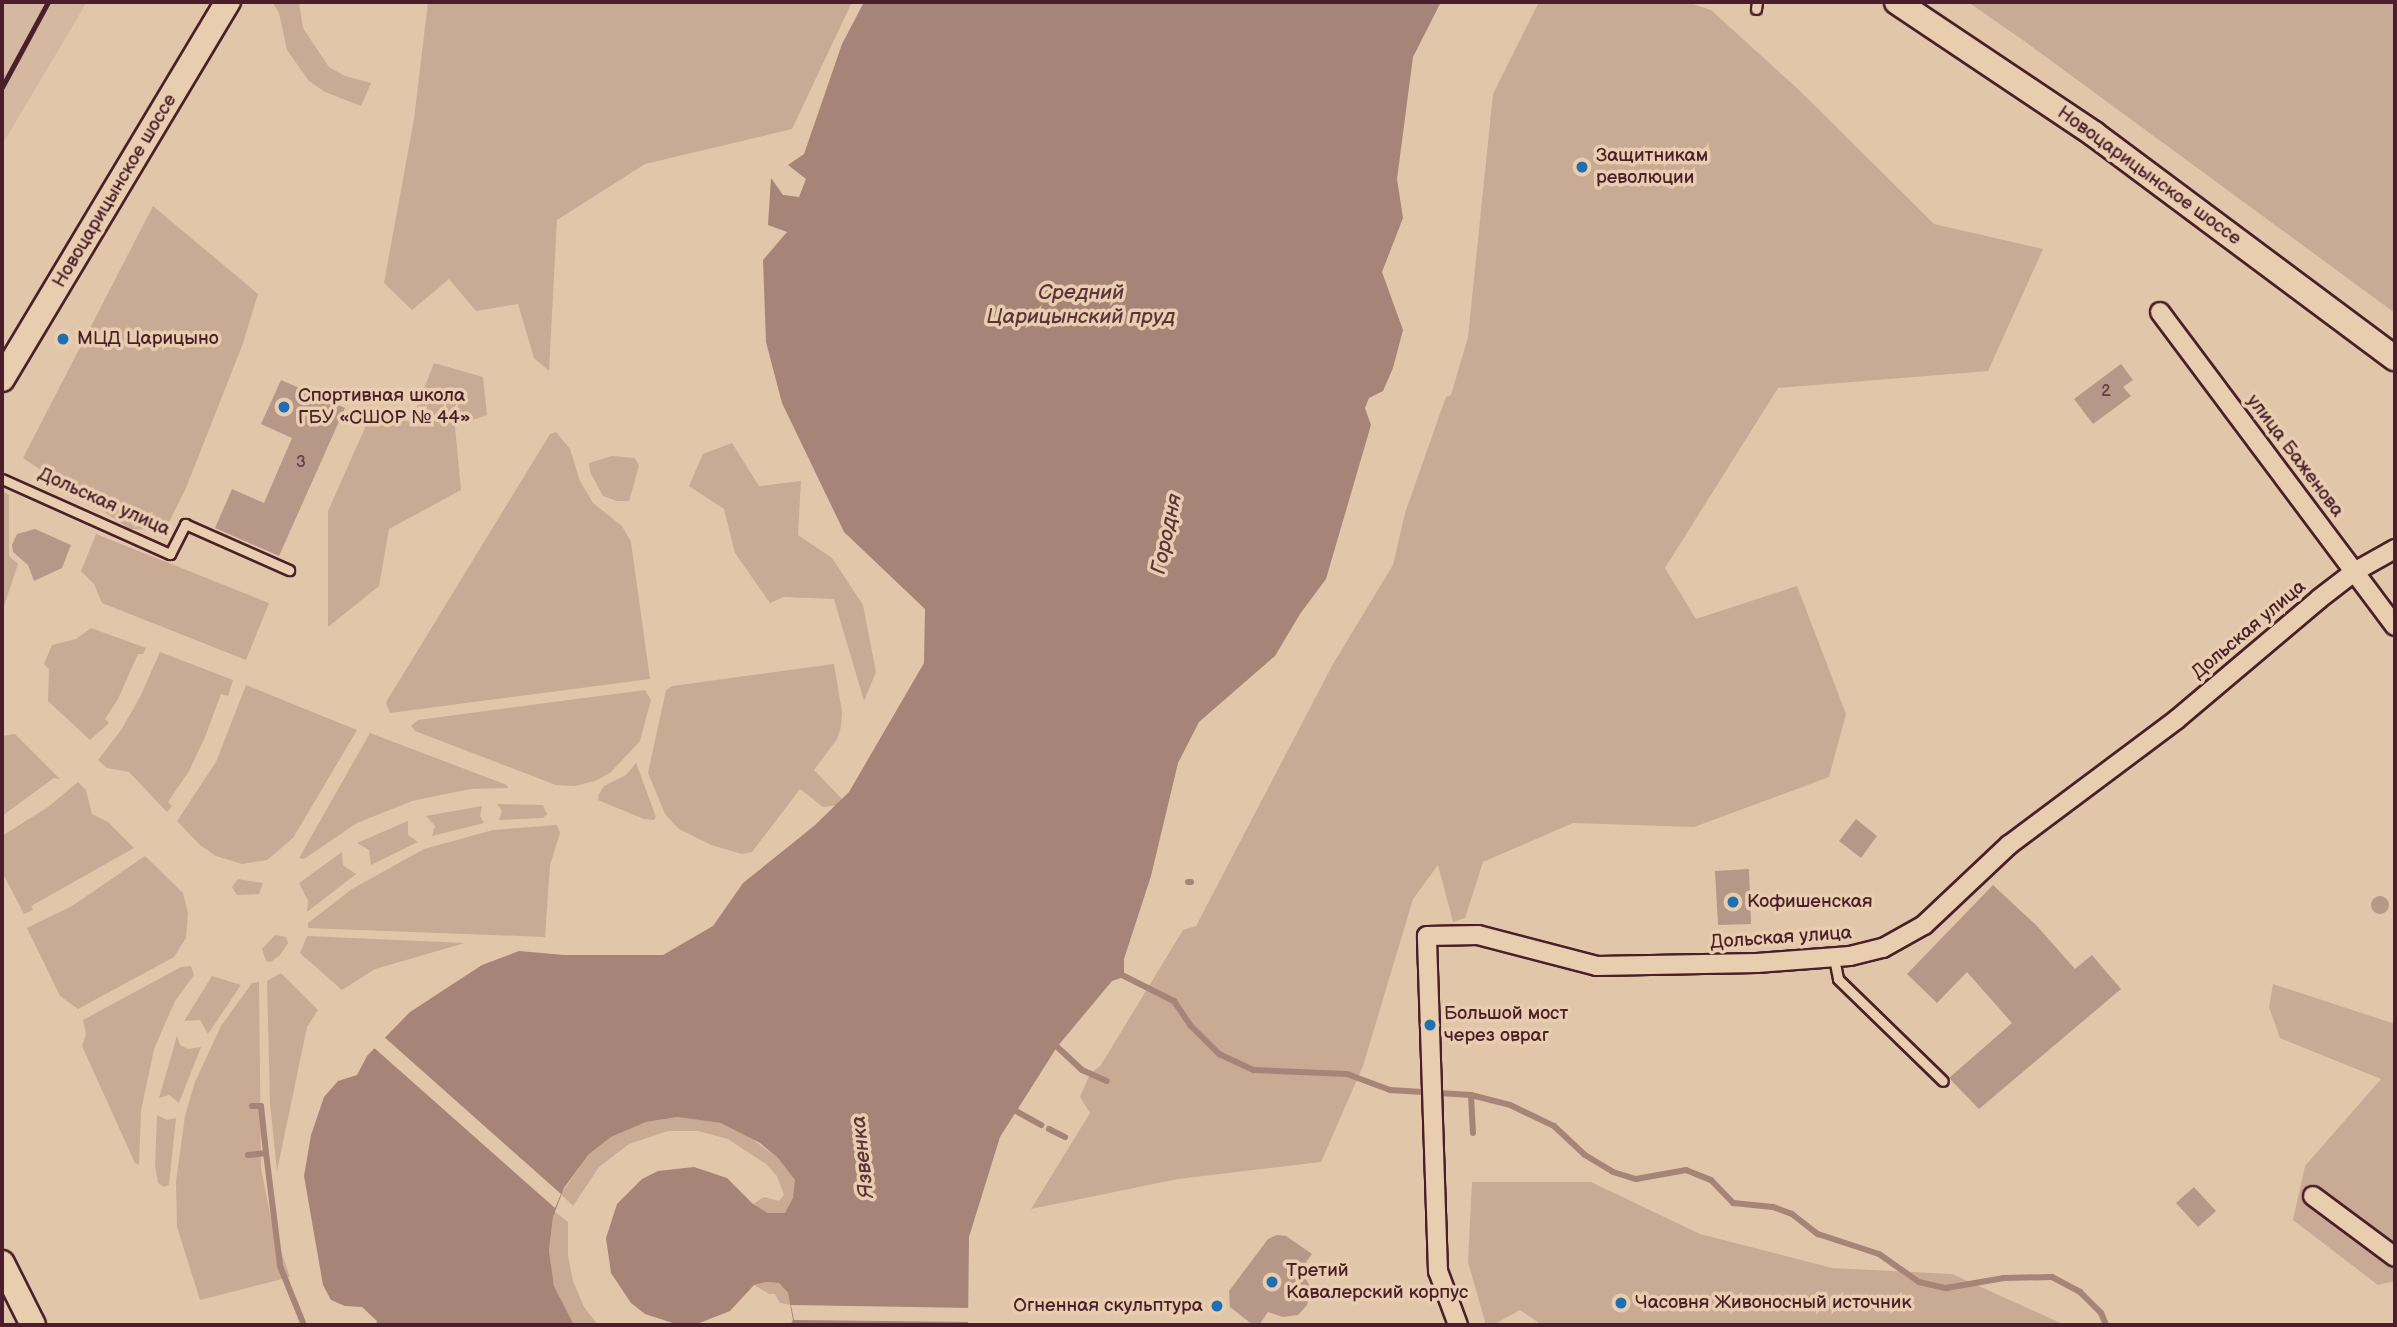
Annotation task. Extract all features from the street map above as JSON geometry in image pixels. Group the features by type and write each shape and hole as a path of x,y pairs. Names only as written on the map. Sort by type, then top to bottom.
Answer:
{"main road":[{"name":"Новоцарицынское шоссе","path":"2,379 228,2"},
{"name":"Новоцарицынское шоссе","path":"1897,2 1931,22 2094,134 2395,358"},
{"path":"2,1263 33,1325"}],"street":[{"name":"улица Баженова","path":"2160,312 2395,626"},
{"name":"Дольская улица","path":"1458,1325 1438,1271 1427,936 1465,934 1597,966 1757,963 1834,958 1883,948 1924,925 2009,845 2176,720 2354,572 2395,549"},
{"path":"2313,1196 2395,1256"}],"lane":[{"name":"Дольская улица","path":"2,479 170,554 185,524 289,570"},
{"path":"1834,958 1838,978 1943,1081"}],"shaded area":[{"path":"2,2 87,2 2,145"},
{"path":"272,2 299,2 303,28 329,67 345,76 371,83 361,106 325,92 309,81 287,50 279,13"},
{"path":"428,2 852,2 792,129 645,164 557,220 549,371 534,358 518,304 476,311 449,279 412,310 384,283 414,119"},
{"path":"1539,2 1687,2 1711,10 1799,90 1934,224 2043,249 1988,371 1778,388 1665,568 1696,619 1797,586 1846,714 1829,777 1694,827 1573,823 1483,862 1465,918 1453,922 1438,865 1413,899 1363,1066 1321,1162 1178,1179 1031,1209 1090,1113 1080,1097 1090,1074 1101,1065 1183,930 1196,926 1333,664 1393,565 1405,513 1446,397 1451,395 1468,337 1493,94"},
{"path":"1968,2 2395,2 2395,313 2027,43"},
{"path":"153,206 258,294 242,346 186,488 165,530 130,529 23,458"},
{"path":"434,363 483,377 487,415 455,426 461,490 389,529 379,586 328,627 328,511 372,412 411,422"},
{"path":"556,432 570,449 580,481 593,503 622,526 631,542 650,679 390,713 386,703 388,699 550,434"},
{"path":"732,443 759,486 801,481 798,535 832,558 863,605 876,672 864,701 834,599 784,597 770,603 735,553 724,509 689,486 703,454"},
{"path":"612,456 635,458 639,466 629,501 617,501 603,496 590,472 589,463"},
{"path":"2,491 9,495 9,556 18,564 2,612"},
{"path":"96,534 269,603 246,660 102,603 94,584 81,571"},
{"path":"91,628 146,648 143,654 138,654 118,699 105,719 109,723 90,740 48,701 49,669 44,664 52,645 76,639"},
{"path":"160,652 233,680 228,696 221,694 205,737 189,771 168,802 172,806 167,812 129,772 107,768 98,760 121,730 140,697"},
{"path":"834,664 842,712 841,727 837,739 814,770 847,804 823,807 800,789 752,852 742,854 711,845 679,829 665,814 648,773 666,690 672,686"},
{"path":"246,685 357,730 293,838 267,860 242,864 216,856 200,845 177,821 216,762"},
{"path":"645,690 651,700 640,741 610,773 595,781 575,786 556,785 415,731 411,726 418,720"},
{"path":"370,733 507,785 508,788 470,789 412,801 357,823 304,859 299,858"},
{"path":"15,734 60,779 54,778 2,816 2,736"},
{"path":"636,763 656,817 654,820 644,819 598,800 604,786 626,775"},
{"path":"78,782 86,790 92,814 108,822 134,848 31,906 33,910 24,914 2,872 2,836 48,807"},
{"path":"497,804 543,805 547,814 543,818 499,820 502,811"},
{"path":"482,806 480,816 484,823 432,836 435,826 426,816"},
{"path":"408,821 408,835 418,842 371,865 369,850 357,843"},
{"path":"557,825 560,833 550,865 545,937 308,928 308,923 352,889 424,849 493,830"},
{"path":"342,852 343,865 356,874 307,912 308,901 299,883"},
{"path":"145,856 183,893 188,913 186,938 174,957 78,1009 60,996 27,928 72,906"},
{"path":"238,879 263,883 259,894 237,895 232,887"},
{"path":"275,935 286,937 288,943 280,955 271,962 266,961 262,949"},
{"path":"307,936 465,943 375,969 342,990 300,953"},
{"path":"191,966 194,975 175,1001 154,1049 141,1111 139,1165 135,1163 82,1046 86,1034 83,1020 181,967"},
{"path":"281,973 318,1010 307,1027 277,1171 270,1103 267,981"},
{"path":"212,976 241,985 208,1034 200,1020 184,1021"},
{"path":"259,982 261,1168 272,1224 290,1277 200,1300 177,1227 176,1181 185,1116 195,1082 221,1026 252,983"},
{"path":"2273,984 2395,1024 2395,1281 2378,1285 2293,1220 2305,1166 2381,1079 2280,1038 2269,1007"},
{"path":"177,1036 180,1045 188,1049 201,1047 179,1103 169,1095 159,1098"},
{"path":"157,1115 167,1120 176,1118 169,1185 164,1187 158,1183 155,1166"},
{"path":"677,1117 721,1123 738,1129 778,1158 795,1180 794,1198 785,1213 768,1213 753,1204 764,1197 779,1201 784,1195 777,1176 766,1164 728,1139 698,1131 668,1131 629,1144 599,1167 573,1206 561,1194 589,1154 611,1137 646,1122"},
{"path":"1472,1182 1591,1182 1700,1234 1832,1268 1952,1274 2065,1325 1542,1325 1520,1310 1493,1325 1486,1325 1468,1262"},
{"path":"554,1211 568,1222 568,1256 573,1281 584,1307 598,1325 574,1325 554,1286 549,1251"},
{"path":"779,1283 788,1294 791,1305 780,1303 775,1294 769,1294 754,1285"}],"water":[{"name":"Средний Царицынский пруд","path":"864,2 1441,2 1413,57 1397,179 1403,218 1382,272 1403,330 1393,368 1383,391 1369,398 1365,408 1371,425 1326,579 1300,614 1275,656 1199,722 1178,763 1151,876 1124,959 1124,977 1112,981 1057,1047 1000,1137 969,1237 968,1325 790,1325 793,1320 788,1293 779,1283 766,1282 754,1285 730,1311 697,1324 679,1325 645,1314 631,1303 611,1273 606,1238 617,1204 642,1179 658,1171 694,1167 727,1178 753,1204 768,1213 785,1213 793,1198 795,1180 778,1158 760,1143 721,1123 677,1117 646,1122 611,1137 589,1154 564,1188 553,1217 549,1251 554,1286 574,1325 376,1325 377,1321 362,1307 345,1306 331,1300 323,1285 304,1176 311,1135 324,1097 338,1081 357,1075 367,1056 410,1012 482,965 519,951 564,955 663,955 713,926 743,883 814,826 849,792 924,663 925,609 844,532 782,403 766,342 763,260 787,232 768,225 771,178 783,195 799,197 806,179 788,165 804,154 842,44"}],"pier":[{"path":"382,1035 561,1194 555,1208 372,1046"},
{"path":"791,1305 972,1308 971,1322 794,1320"}],"building":[{"path":"2121,364 2133,380 2123,387 2131,396 2093,424 2074,399"},
{"path":"281,380 345,408 279,556 215,528 232,489 264,503 292,438 261,424"},
{"path":"35,529 71,545 62,568 34,581 28,565 13,552 12,545 17,534"},
{"path":"1856,819 1877,836 1861,858 1839,841"},
{"path":"1749,869 1751,924 1718,925 1715,871"},
{"path":"1993,885 2036,925 2075,969 2092,955 2121,989 1979,1109 1949,1078 2012,1023 1967,972 1937,1003 1907,974"},
{"path":"2376,896 2384,896 2389,905 2387,912 2376,914 2371,909 2371,901"},
{"path":"2194,1187 2216,1211 2198,1227 2176,1203"},
{"name":"Третий Кавалерский корпус","path":"1277,1235 1286,1236 1312,1254 1300,1270 1310,1286 1310,1295 1307,1305 1298,1315 1283,1317 1268,1312 1259,1325 1253,1325 1230,1307 1229,1291 1268,1239"}],"waterway":[{"path":"1118,973 1174,1001 1190,1025 1219,1054 1254,1070 1347,1074 1390,1090 1471,1095 1510,1105 1554,1126 1585,1155 1613,1172 1636,1179 1686,1170 1711,1180 1733,1203 1773,1207 1792,1214 1818,1234 1879,1254 1919,1282 1946,1288 2004,1278 2052,1277 2080,1292 2101,1313 2106,1325"},
{"path":"1052,1042 1082,1070 1107,1081"},
{"path":"1471,1095 1473,1133"},
{"path":"252,1106 261,1106 266,1153"},
{"path":"1016,1111 1041,1125"},
{"path":"1049,1129 1065,1137"},
{"path":"248,1155 266,1153 280,1266 304,1325"}],"railway":[{"path":"2,87 48,2"}],"place":[{"name":"Защитникам революции","path":"1582,167"},
{"name":"МЦД Царицыно","path":"63,339"},
{"name":"Спортивная школа ГБУ «СШОР № 44»","path":"284,407"},
{"name":"Кофишенская","path":"1733,902"},
{"name":"Большой мост через овраг","path":"1430,1025"},
{"name":"Третий Кавалерский корпус","path":"1272,1282"},
{"name":"Часовня Живоносный источник","path":"1621,1303"},
{"name":"Огненная скульптура","path":"1217,1306"}],"water label":[{"name":"Городня","path":"1167,534"},
{"name":"Язвенка","path":"863,1157"}]}
